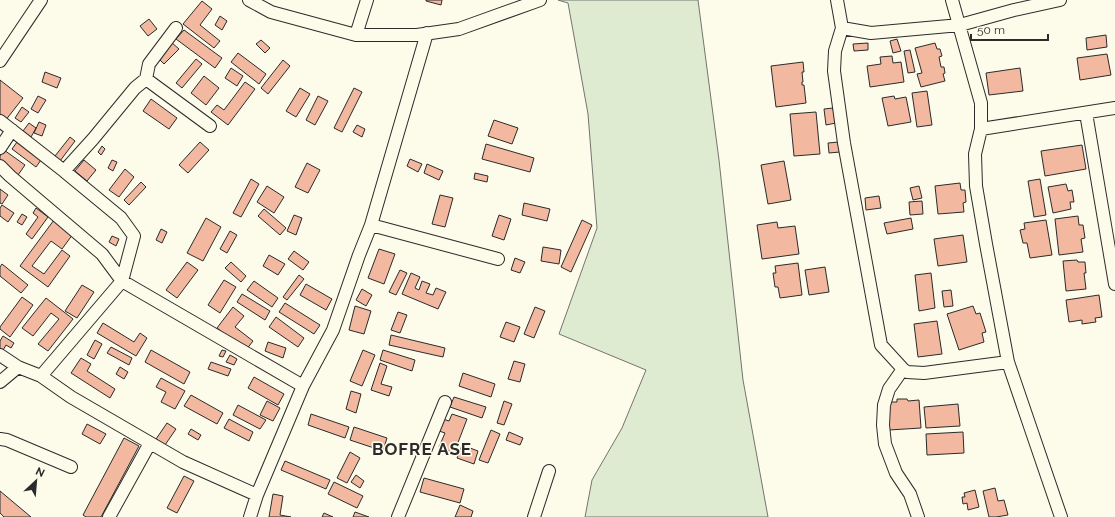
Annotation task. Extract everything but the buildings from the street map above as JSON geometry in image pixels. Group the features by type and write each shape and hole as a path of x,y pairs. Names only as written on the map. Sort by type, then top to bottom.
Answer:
{"street":[{"path":"0,61 41,0"},
{"path":"249,0 272,12 356,35 417,35 459,29 540,0"},
{"path":"356,35 367,0"},
{"path":"837,0 842,28 835,52 834,71 844,143 881,345 907,372 924,373 1008,362"},
{"path":"952,0 981,102 981,129 976,154 976,186 1008,362 1061,517"},
{"path":"842,28 871,33 960,25 1014,10 1060,0"},
{"path":"64,171 93,139 135,88 146,79 149,64 176,28"},
{"path":"250,517 257,495 303,386 333,330 359,255 372,225 427,33"},
{"path":"146,79 210,126"},
{"path":"981,129 1115,108"},
{"path":"1086,113 1115,284"},
{"path":"0,121 121,218 134,236 122,281 42,376"},
{"path":"0,148 12,130"},
{"path":"0,166 102,254 122,281 303,386"},
{"path":"372,225 498,259"},
{"path":"0,355 18,367 42,376 71,396 183,462 257,495"},
{"path":"0,382 18,367"},
{"path":"903,369 889,389 884,405 883,425 885,444 896,473 910,494 918,517"},
{"path":"398,517 444,402"},
{"path":"0,439 7,440 71,467"},
{"path":"109,517 150,443"},
{"path":"534,517 549,471"}],"green space":[{"path":"558,0 698,0 719,160 743,380 768,517 585,517 592,480 622,428 646,370 559,334 597,228 588,114 568,3"}],"district":[{"name":"BOFRE ASE","path":"422,449"}]}
